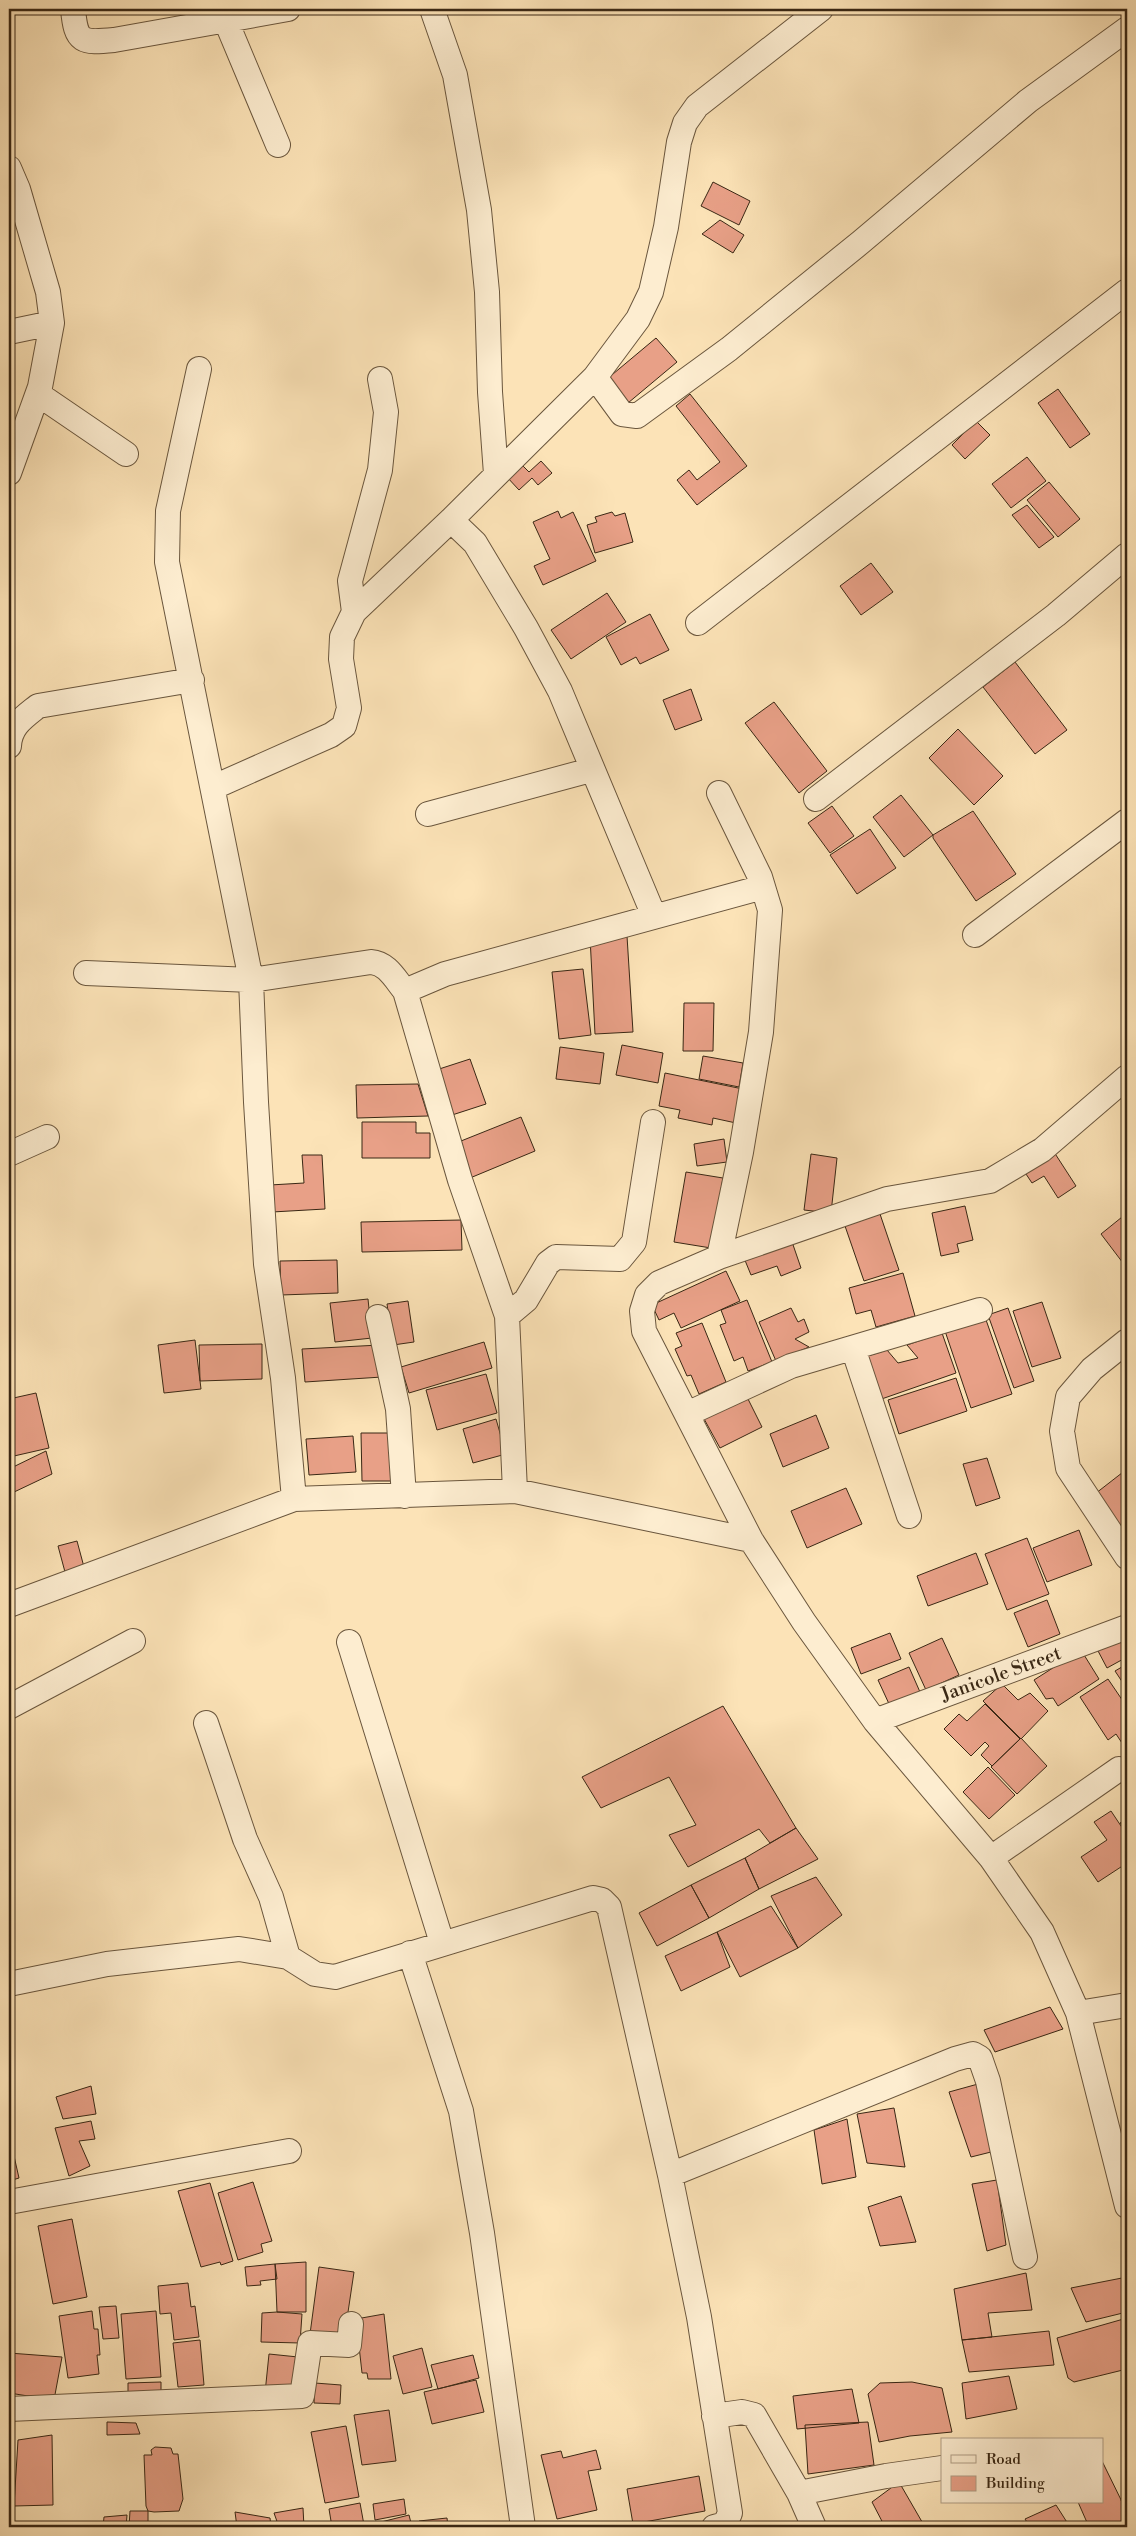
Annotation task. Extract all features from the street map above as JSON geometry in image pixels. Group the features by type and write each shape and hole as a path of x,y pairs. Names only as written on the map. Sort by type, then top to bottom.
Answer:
{"street":[{"path":"72,9 74,28 80,37 88,42 226,21 288,9"},
{"path":"432,9 455,74 479,210 487,292 490,392 496,474"},
{"path":"214,787 331,736 344,726 350,708 341,659 342,637 354,612 452,520 595,377 638,319 651,292 666,227 679,142 685,123 698,106 821,9"},
{"path":"226,21 278,145"},
{"path":"595,377 622,414 637,416 729,349 862,242 1028,101 1127,29"},
{"path":"9,168 18,189 48,292 52,323 38,394 9,473"},
{"path":"698,624 1127,291"},
{"path":"9,332 52,323"},
{"path":"199,369 168,511 167,562 252,980 256,1102 266,1264 283,1378 294,1499"},
{"path":"354,612 350,581 380,470 386,412 380,379"},
{"path":"38,394 126,454"},
{"path":"452,520 475,543 526,628 560,691 591,770 654,916"},
{"path":"816,799 1056,615 1127,555"},
{"path":"9,746 9,736 17,722 38,706 192,680"},
{"path":"428,814 591,770"},
{"path":"719,794 763,887 770,910 761,1032 741,1152 719,1257"},
{"path":"975,935 1127,821"},
{"path":"406,991 445,974 763,887"},
{"path":"86,974 252,980 379,963 385,967 406,991 460,1180 507,1316 515,1491"},
{"path":"1127,1076 1042,1150 990,1182 887,1199 719,1257 659,1283 647,1295 642,1311 644,1331 751,1540 804,1622 875,1720 991,1858 1042,1932 1078,2013 1127,2204"},
{"path":"507,1316 526,1300 548,1263 556,1257 620,1259 634,1242 653,1122"},
{"path":"9,1154 46,1137"},
{"path":"687,1414 791,1366 980,1310"},
{"path":"378,1317 398,1409 404,1496"},
{"path":"1127,1341 1092,1369 1068,1397 1062,1431 1068,1468 1127,1557"},
{"path":"853,1348 909,1516"},
{"path":"9,1605 294,1499 515,1491 751,1540"},
{"name":"Janicole Street","path":"875,1720 1127,1627"},
{"path":"9,1706 133,1641"},
{"path":"349,1642 442,1943"},
{"path":"206,1723 245,1838 272,1897 288,1957"},
{"path":"991,1858 1119,1769"},
{"path":"9,1984 108,1964 239,1949 288,1957 315,1974 335,1976 593,1898 602,1900 609,1907 670,2175 699,2317 730,2513 725,2524 714,2527"},
{"path":"410,1953 461,2111 482,2233 523,2527"},
{"path":"1078,2013 1127,2005"},
{"path":"670,2175 955,2059 973,2054 980,2058 988,2081 1025,2257"},
{"path":"9,2202 289,2152"},
{"path":"9,2409 302,2396 310,2343 349,2345 351,2324"},
{"path":"714,2416 742,2412 754,2415 799,2493 814,2527"},
{"path":"799,2493 886,2476 941,2468"}],"building":[{"path":"713,182 750,201 739,225 701,206"},
{"path":"720,220 744,235 733,253 702,234"},
{"path":"656,338 677,362 628,403 607,379"},
{"path":"1058,389 1090,434 1070,448 1038,403"},
{"path":"690,394 747,466 697,505 677,480 689,470 697,480 720,462 676,406"},
{"path":"976,421 990,435 965,459 952,445"},
{"path":"1027,457 1046,481 1011,508 992,484"},
{"path":"541,461 552,473 538,485 532,478 519,490 506,476 520,463 529,472"},
{"path":"1049,482 1080,519 1058,537 1027,500"},
{"path":"1027,505 1054,537 1039,548 1012,515"},
{"path":"558,511 561,518 573,512 596,561 543,585 534,566 550,559 533,522"},
{"path":"612,512 615,516 625,513 633,542 595,553 587,525 597,522 595,517"},
{"path":"871,563 893,592 861,615 840,586"},
{"path":"607,593 626,622 571,659 551,630"},
{"path":"650,614 669,650 640,664 636,657 621,665 606,637"},
{"path":"1015,662 1067,730 1035,754 983,687"},
{"path":"691,689 702,720 675,730 663,700"},
{"path":"774,702 827,771 799,793 745,723"},
{"path":"958,729 1003,776 974,805 929,758"},
{"path":"901,795 933,835 904,857 873,817"},
{"path":"832,806 854,836 830,853 808,823"},
{"path":"973,811 1016,874 976,901 933,838 933,835"},
{"path":"870,829 896,868 857,894 830,855"},
{"path":"627,936 633,1032 595,1034 590,937"},
{"path":"583,969 591,1035 559,1039 552,972"},
{"path":"684,1003 714,1003 713,1051 683,1051"},
{"path":"622,1045 663,1053 658,1083 616,1075"},
{"path":"560,1047 604,1053 600,1084 556,1079"},
{"path":"703,1056 743,1063 739,1087 699,1079"},
{"path":"470,1059 486,1104 449,1116 433,1071"},
{"path":"665,1073 743,1089 736,1123 713,1118 712,1125 678,1118 680,1110 659,1106"},
{"path":"418,1084 428,1116 357,1118 356,1085"},
{"path":"521,1117 535,1151 470,1178 456,1143"},
{"path":"362,1122 416,1122 416,1133 430,1133 430,1158 362,1158"},
{"path":"724,1139 727,1162 697,1166 694,1144"},
{"path":"1054,1152 1076,1186 1058,1198 1044,1176 1032,1183 1024,1171"},
{"path":"811,1154 837,1158 831,1213 804,1210"},
{"path":"302,1155 322,1155 325,1209 272,1212 270,1185 304,1183"},
{"path":"686,1172 723,1178 711,1248 674,1242"},
{"path":"965,1206 973,1240 957,1244 959,1252 941,1256 932,1213"},
{"path":"1127,1213 1127,1266 1126,1267 1101,1234"},
{"path":"880,1214 899,1270 864,1281 845,1226"},
{"path":"461,1220 462,1250 362,1252 361,1222"},
{"path":"790,1236 801,1268 781,1276 777,1266 751,1275 742,1253"},
{"path":"337,1260 338,1293 281,1295 280,1261"},
{"path":"726,1271 740,1301 681,1328 674,1313 659,1320 652,1305"},
{"path":"903,1273 915,1316 876,1327 871,1310 856,1314 849,1288"},
{"path":"368,1299 372,1338 335,1342 330,1303"},
{"path":"747,1300 772,1362 748,1371 743,1357 734,1361 720,1325 726,1323 721,1310"},
{"path":"408,1301 414,1342 393,1345 387,1304"},
{"path":"1042,1302 1061,1358 1032,1367 1013,1311"},
{"path":"791,1308 798,1322 804,1319 809,1332 795,1339 809,1347 776,1361 759,1322"},
{"path":"1008,1308 1034,1381 1014,1388 988,1315"},
{"path":"985,1317 1012,1394 971,1408 945,1331"},
{"path":"702,1323 726,1382 699,1394 691,1375 687,1376 675,1349 682,1346 676,1333"},
{"path":"942,1333 956,1373 873,1402 858,1359 887,1350 898,1363 918,1358 907,1345"},
{"path":"195,1340 201,1389 164,1393 158,1345"},
{"path":"484,1342 492,1368 409,1393 401,1367"},
{"path":"262,1344 262,1379 200,1381 199,1345"},
{"path":"380,1345 382,1377 305,1382 302,1349"},
{"path":"486,1374 497,1413 437,1430 426,1390"},
{"path":"956,1378 967,1411 899,1434 888,1400"},
{"path":"36,1393 49,1448 14,1456 9,1436 9,1399"},
{"path":"746,1395 762,1427 720,1448 703,1417"},
{"path":"816,1415 829,1448 783,1467 770,1434"},
{"path":"496,1419 506,1454 473,1463 463,1429"},
{"path":"361,1433 393,1433 394,1481 362,1481"},
{"path":"353,1436 356,1472 309,1475 306,1439"},
{"path":"46,1451 52,1474 12,1493 9,1487 9,1469"},
{"path":"987,1458 1000,1498 976,1506 963,1464"},
{"path":"1127,1469 1127,1531 1120,1536 1091,1497"},
{"path":"846,1488 862,1524 807,1548 791,1511"},
{"path":"1079,1530 1092,1565 1047,1582 1033,1548"},
{"path":"1027,1538 1049,1594 1007,1610 985,1554"},
{"path":"77,1541 84,1567 65,1572 58,1546"},
{"path":"976,1553 988,1584 928,1606 917,1576"},
{"path":"1047,1600 1060,1634 1028,1647 1014,1613"},
{"path":"890,1633 901,1659 861,1674 851,1648"},
{"path":"1122,1636 1127,1646 1127,1657 1107,1668 1097,1649"},
{"path":"942,1638 959,1675 926,1690 909,1653"},
{"path":"1081,1650 1099,1679 1058,1706 1053,1698 1046,1699 1034,1680"},
{"path":"1127,1664 1127,1689 1115,1671"},
{"path":"909,1667 920,1692 890,1706 878,1680"},
{"path":"1108,1679 1127,1707 1127,1744 1124,1746 1116,1734 1108,1740 1080,1697"},
{"path":"1002,1684 1018,1700 1030,1693 1048,1711 1021,1739 983,1701"},
{"path":"985,1704 1020,1739 992,1766 981,1755 989,1746 985,1742 971,1756 944,1729 959,1714 967,1721"},
{"path":"723,1706 796,1828 770,1843 759,1829 688,1867 669,1835 696,1825 669,1777 601,1808 582,1777"},
{"path":"1021,1738 1047,1766 1017,1794 991,1767"},
{"path":"988,1767 1015,1795 989,1819 963,1792"},
{"path":"1111,1811 1127,1835 1127,1863 1098,1882 1081,1857 1107,1840 1094,1822"},
{"path":"1127,1818 1127,1833 1120,1823"},
{"path":"796,1828 818,1859 759,1889 745,1858"},
{"path":"745,1858 759,1889 709,1918 691,1885"},
{"path":"816,1877 842,1915 798,1948 771,1896"},
{"path":"691,1885 709,1918 657,1946 639,1913"},
{"path":"771,1906 798,1948 740,1977 717,1932"},
{"path":"717,1932 730,1967 681,1991 665,1956"},
{"path":"1050,2007 1063,2029 995,2052 984,2030"},
{"path":"978,2084 995,2151 971,2157 949,2092"},
{"path":"91,2086 96,2114 63,2119 56,2097"},
{"path":"894,2108 905,2167 867,2163 857,2114"},
{"path":"847,2119 856,2177 822,2184 814,2130"},
{"path":"91,2121 95,2139 79,2141 90,2166 69,2176 55,2128"},
{"path":"9,2134 19,2178 9,2181"},
{"path":"997,2180 1006,2245 987,2251 972,2184"},
{"path":"253,2182 272,2241 261,2244 263,2252 238,2260 218,2193"},
{"path":"210,2183 233,2261 221,2265 220,2262 201,2267 178,2191"},
{"path":"901,2196 916,2242 880,2246 868,2207"},
{"path":"72,2219 87,2297 53,2304 38,2226"},
{"path":"306,2262 306,2312 277,2312 275,2264"},
{"path":"275,2264 277,2279 260,2281 261,2285 247,2286 245,2267"},
{"path":"319,2267 354,2272 344,2339 310,2334"},
{"path":"1026,2273 1032,2310 988,2313 992,2337 962,2340 954,2289"},
{"path":"1127,2277 1127,2312 1086,2322 1071,2288"},
{"path":"188,2283 191,2307 195,2306 199,2337 174,2340 171,2313 160,2314 158,2286"},
{"path":"116,2306 119,2338 103,2339 99,2307"},
{"path":"92,2311 94,2329 98,2329 100,2355 97,2355 99,2374 68,2378 59,2316"},
{"path":"156,2311 161,2377 126,2379 121,2314"},
{"path":"262,2313 302,2314 300,2343 261,2342"},
{"path":"384,2314 391,2379 368,2379 367,2373 362,2373 356,2319"},
{"path":"1127,2318 1127,2369 1074,2382 1068,2378 1057,2338"},
{"path":"1049,2331 1054,2365 969,2372 962,2340"},
{"path":"200,2340 204,2385 178,2387 173,2343"},
{"path":"422,2348 432,2387 403,2394 393,2356"},
{"path":"9,2353 62,2357 54,2400 9,2393"},
{"path":"269,2354 298,2357 294,2396 265,2393"},
{"path":"473,2355 479,2378 438,2389 431,2365"},
{"path":"1009,2376 1017,2409 966,2419 962,2383"},
{"path":"476,2380 484,2412 432,2424 424,2392"},
{"path":"161,2382 161,2396 128,2397 128,2383"},
{"path":"912,2382 942,2388 952,2432 910,2436 879,2442 868,2394 880,2383"},
{"path":"315,2383 341,2385 340,2404 314,2403"},
{"path":"852,2389 859,2423 797,2429 793,2396"},
{"path":"389,2410 396,2461 362,2465 354,2415"},
{"path":"107,2422 136,2423 140,2434 107,2435"},
{"path":"868,2422 874,2465 808,2474 805,2425"},
{"path":"346,2426 359,2497 325,2503 311,2432"},
{"path":"52,2435 53,2505 14,2506 18,2440"},
{"path":"155,2447 171,2448 173,2454 178,2454 183,2499 179,2511 154,2512 148,2511 146,2506 144,2455 152,2455 151,2450"},
{"path":"596,2450 601,2469 588,2471 597,2510 557,2519 541,2455 561,2451 563,2458"},
{"path":"1104,2465 1127,2512 1127,2521 1103,2527 1089,2527 1079,2504 1104,2504"},
{"path":"699,2476 705,2511 633,2524 627,2489"},
{"path":"899,2482 925,2527 885,2527 872,2502"},
{"path":"1127,2497 1127,2513 1121,2500"},
{"path":"404,2499 406,2514 375,2520 373,2504"},
{"path":"360,2503 364,2525 381,2522 382,2527 332,2527 329,2509"},
{"path":"1056,2505 1070,2527 1030,2527 1025,2519"},
{"path":"303,2508 304,2527 279,2527 274,2513"},
{"path":"130,2511 148,2511 148,2527 129,2527"},
{"path":"235,2512 270,2518 271,2527 237,2527"},
{"path":"127,2515 126,2527 103,2527 104,2517"},
{"path":"409,2515 412,2527 382,2527 381,2522"},
{"path":"447,2518 448,2527 420,2527 419,2521"}]}
